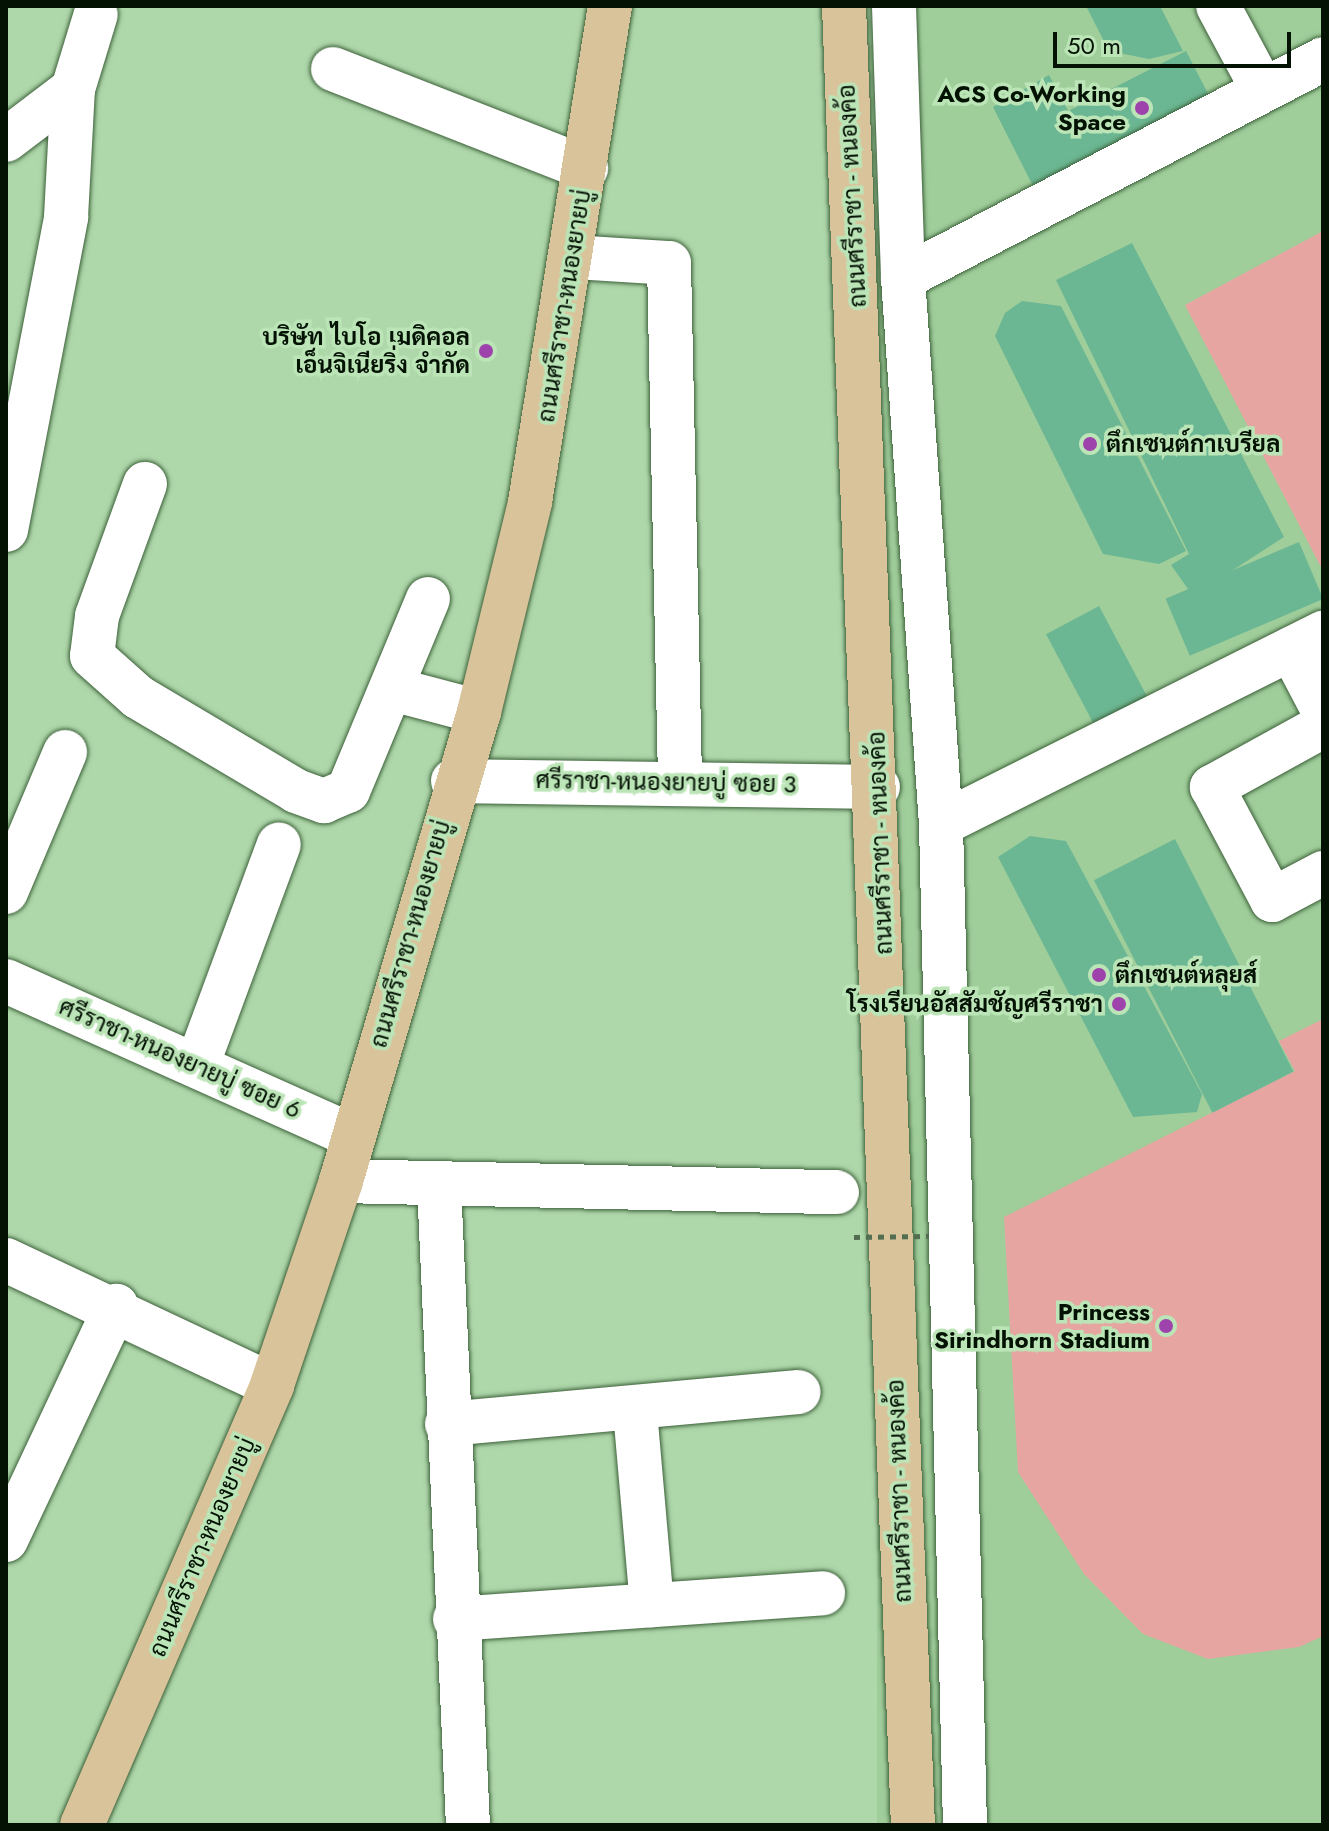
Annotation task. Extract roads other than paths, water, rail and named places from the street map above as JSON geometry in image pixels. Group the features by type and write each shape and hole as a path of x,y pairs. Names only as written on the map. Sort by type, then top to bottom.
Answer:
{"main road":[{"name":"ถนนศรีราชา-หนองยายบู่","path":"82,1825 272,1385 341,1181 453,781 479,712 530,502 573,257 610,6"},
{"name":"ถนนศรีราชา - หนองค้อ","path":"844,6 878,787 913,1825"}],"street":[{"path":"894,6 903,278 941,824 965,1825"},
{"path":"1218,6 1263,90"},
{"path":"6,530 21,383 66,217 73,89 96,14"},
{"path":"903,278 1323,59"},
{"path":"333,69 586,168"},
{"path":"6,140 73,89"},
{"path":"573,257 669,263 680,778"},
{"path":"145,484 90,646 101,670 324,801 348,791 396,690 428,599"},
{"path":"941,824 1312,644 1323,710"},
{"path":"396,690 479,712"},
{"path":"1323,726 1212,787 1272,900 1323,873"},
{"path":"6,892 65,752"},
{"name":"ศรีราชา-หนองยายบู่ ซอย 3","path":"453,781 680,778 878,787"},
{"path":"198,1063 279,844"},
{"name":"ศรีราชา-หนองยายบู่ ซอย 6","path":"6,981 198,1063 353,1136"},
{"path":"341,1181 837,1192"},
{"path":"439,1185 455,1619 468,1825"},
{"path":"6,1260 116,1306 272,1385"},
{"path":"6,1540 116,1306"},
{"path":"447,1424 635,1411 799,1392"},
{"path":"635,1411 652,1605"},
{"path":"455,1619 823,1593"}],"place":[{"name":"ACS Co-Working Space","path":"1142,108"},
{"name":"บริษัท ไบโอ เมดิคอล เอ็นจิเนียริ่ง จำกัด","path":"486,351"},
{"name":"ตึกเซนต์กาเบรียล","path":"1090,444"},
{"name":"ตึกเซนต์หลุยส์","path":"1099,975"},
{"name":"โรงเรียนอัสสัมชัญศรีราชา","path":"1119,1004"},
{"name":"Princess Sirindhorn Stadium","path":"1166,1326"}]}
